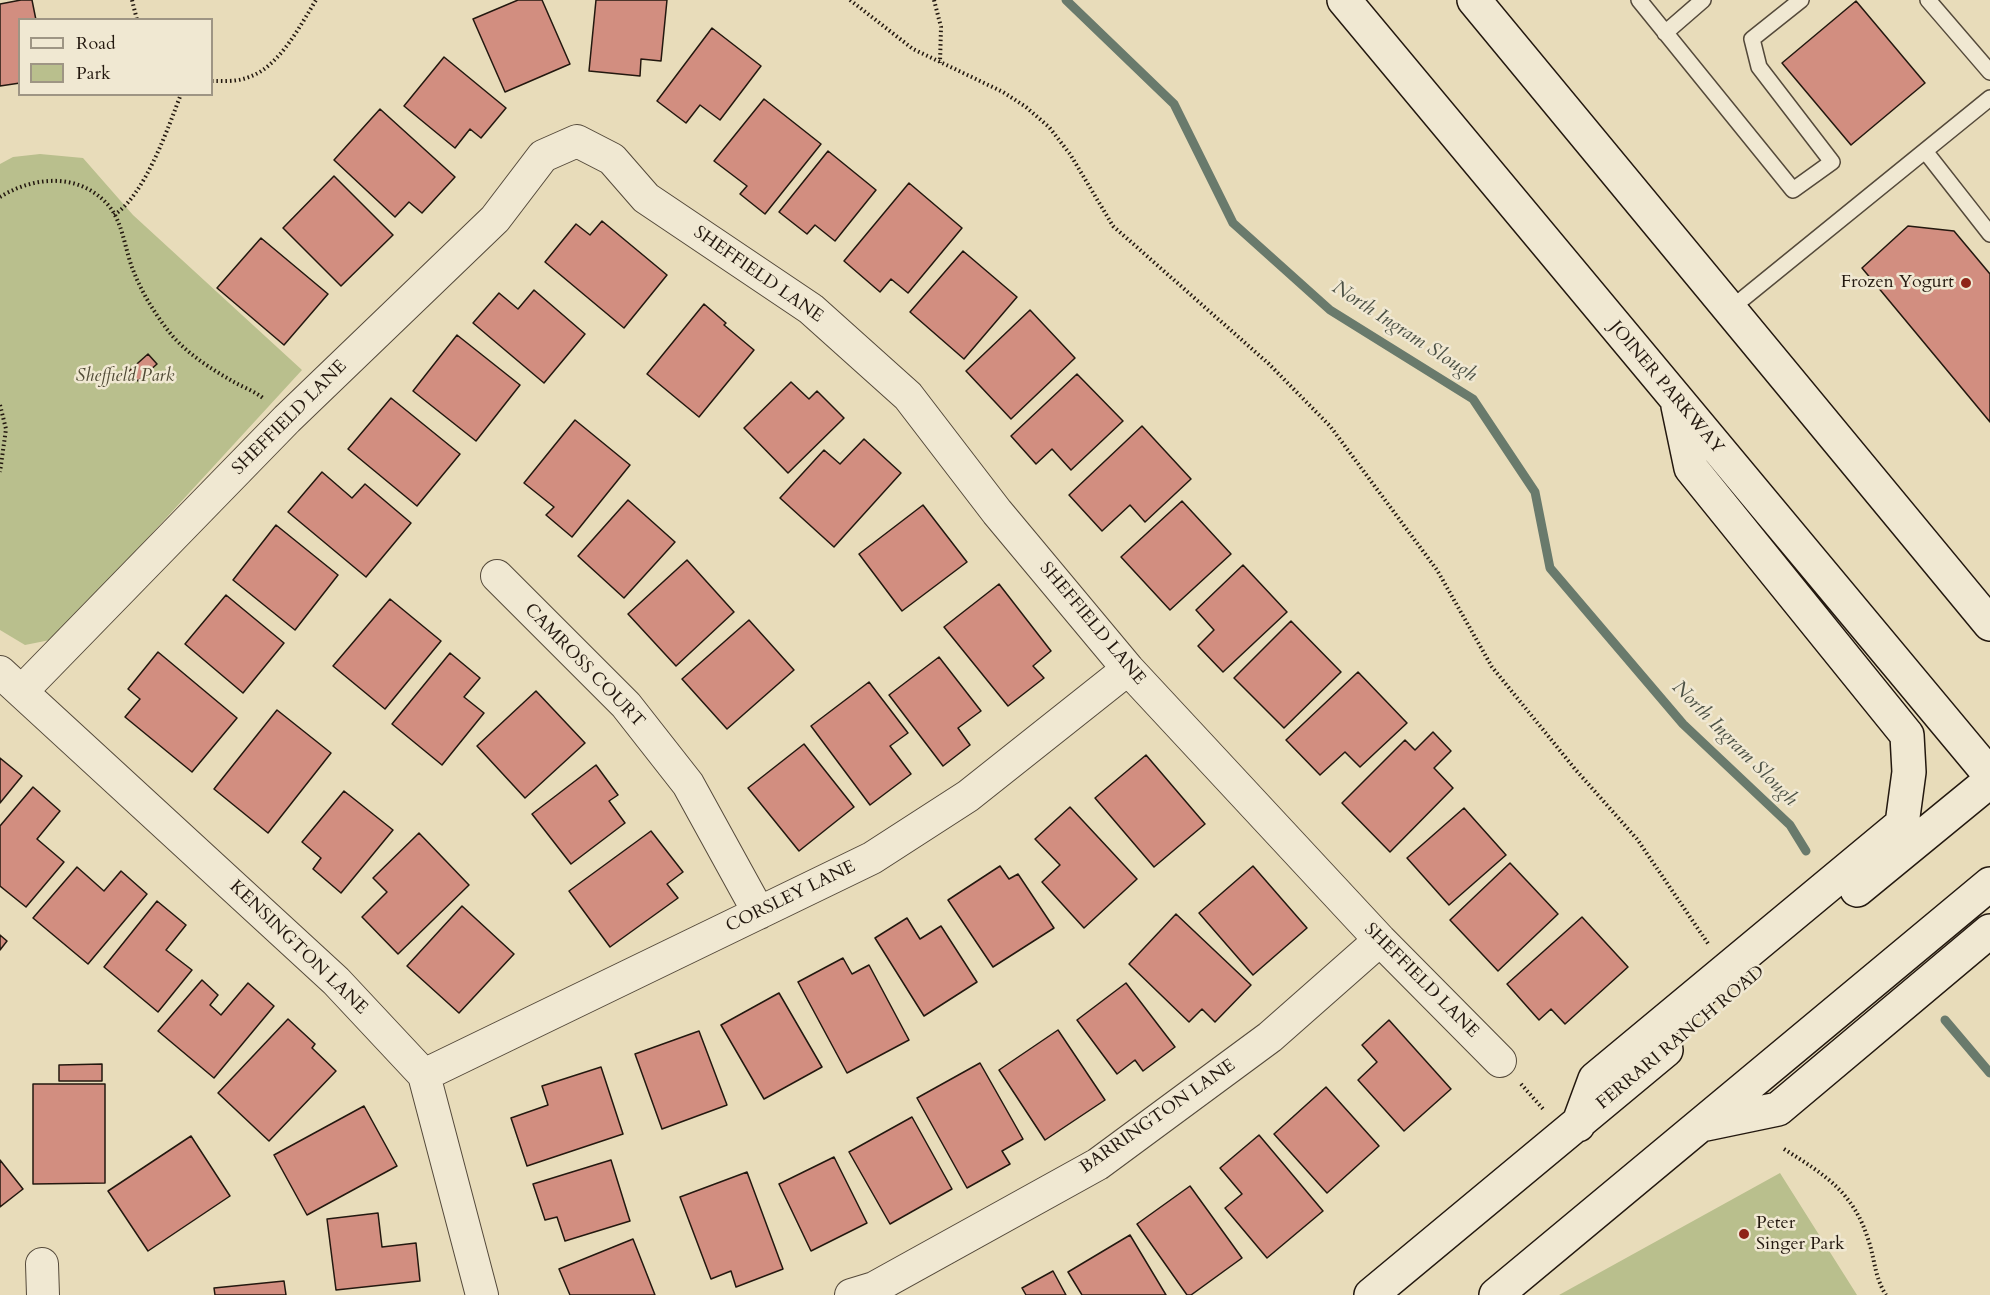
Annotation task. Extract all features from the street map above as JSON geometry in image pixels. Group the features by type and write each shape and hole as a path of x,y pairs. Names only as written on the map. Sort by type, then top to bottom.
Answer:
{"main road":[{"name":"JOINER PARKWAY","path":"1344,0 1990,775"},
{"path":"1474,0 1990,624"},
{"path":"1572,1130 1595,1079 1902,824 1910,772 1907,735 1691,468 1677,401"},
{"path":"1938,561 1990,593"},
{"name":"FERRARI RANCH ROAD","path":"1371,1295 1990,781"},
{"path":"1496,1295 1990,884"},
{"path":"1701,1125 1778,1109 1990,931"}],"street":[{"name":"SHEFFIELD LANE","path":"11,682 495,219 543,156 577,141 612,159 646,198 811,309 909,396 997,512 1128,669 1380,940 1500,1060"},
{"name":"CAMROSS COURT","path":"497,576 626,705 688,784 759,913"},
{"name":"CORSLEY LANE","path":"424,1075 872,858 968,796 1128,669"},
{"name":"KENSINGTON LANE","path":"11,682 336,981 424,1075 482,1295"},
{"name":"BARRINGTON LANE","path":"851,1295 874,1288 1098,1164 1270,1037 1380,940"},
{"path":"42,1264 44,1295"}],"lane":[{"path":"1639,0 1793,190 1832,162 1760,66 1752,39 1802,0"},
{"path":"1665,33 1703,0"},
{"path":"1928,0 1990,72"},
{"path":"1729,310 1990,98"},
{"path":"1925,151 1990,234"}],"path":[{"path":"132,0 136,18"},
{"path":"213,81 249,78 264,70 301,25 316,0"},
{"path":"850,0 913,49 1003,92 1026,107 1049,127 1070,154 1113,226 1269,364 1330,426 1437,570 1492,667 1575,769 1637,839 1725,970"},
{"path":"934,0 941,27 940,63"},
{"path":"114,215 131,198 160,150 180,96"},
{"path":"0,197 31,183 48,180 67,181 96,195 114,215 145,297 172,336 213,370 261,396 287,419"},
{"path":"0,405 6,429 0,472"},
{"path":"1500,1060 1572,1130"},
{"path":"1784,1149 1830,1179 1858,1213 1869,1243 1877,1282 1886,1295"}],"green space":[{"name":"Sheffield Park","path":"40,154 83,158 133,215 302,370 55,639 25,645 0,630 0,164 13,157"},
{"name":"Peter Singer Park","path":"1780,1173 1857,1295 1559,1295"}],"building":[{"path":"32,0 36,18 18,18 18,83 0,86 0,4"},
{"path":"518,0 542,0 570,64 505,92 473,19"},
{"path":"596,0 667,0 661,61 641,59 640,76 589,71"},
{"path":"1856,1 1925,83 1851,145 1782,63"},
{"path":"712,28 761,66 720,120 700,105 686,123 657,101"},
{"path":"444,57 506,108 481,138 470,129 455,148 404,106"},
{"path":"764,99 821,144 765,214 740,194 747,186 714,161"},
{"path":"380,109 455,177 422,213 409,202 395,217 334,160"},
{"path":"828,151 876,190 835,241 815,225 807,234 779,212"},
{"path":"334,176 393,235 341,286 283,228"},
{"path":"909,183 962,228 908,293 891,279 880,292 844,261"},
{"path":"602,221 667,275 624,328 545,262 576,224 590,235"},
{"path":"1908,226 1954,231 1990,274 1990,422 1862,268"},
{"path":"261,238 328,294 284,345 217,288"},
{"path":"963,251 1017,297 964,359 910,312"},
{"path":"534,290 585,334 544,383 473,323 499,293 518,309"},
{"path":"704,304 726,323 724,325 754,350 699,417 647,374"},
{"path":"1030,310 1075,358 1011,419 966,371"},
{"path":"457,335 520,385 476,441 413,391"},
{"path":"148,354 157,364 138,381 129,371"},
{"path":"1077,374 1123,421 1071,470 1052,449 1036,464 1011,436"},
{"path":"791,382 809,399 817,391 844,418 788,473 744,428"},
{"path":"391,398 460,454 417,506 348,449"},
{"path":"575,420 630,465 572,537 546,515 554,507 524,483"},
{"path":"1142,426 1191,479 1145,522 1130,505 1102,531 1069,495"},
{"path":"864,439 901,473 834,547 780,498 824,450 840,464"},
{"path":"322,472 352,498 365,484 411,523 366,577 288,512"},
{"path":"628,500 675,542 624,598 578,556"},
{"path":"1182,501 1231,554 1170,610 1121,557"},
{"path":"923,505 967,562 902,611 859,554"},
{"path":"276,525 338,575 295,630 233,580"},
{"path":"687,560 734,612 676,666 628,614"},
{"path":"1243,565 1287,612 1223,672 1198,646 1214,630 1196,610"},
{"path":"999,584 1051,651 1033,666 1044,678 1008,706 944,627"},
{"path":"226,595 284,643 243,693 185,644"},
{"path":"390,599 441,641 385,709 333,666"},
{"path":"749,620 794,670 727,729 682,679"},
{"path":"1291,621 1341,672 1284,728 1234,678"},
{"path":"158,652 237,718 192,772 125,717 140,699 128,689"},
{"path":"450,653 480,678 464,697 484,713 442,765 392,724"},
{"path":"939,657 981,711 958,728 970,745 943,766 889,695"},
{"path":"1358,672 1407,723 1360,767 1345,752 1320,775 1286,740"},
{"path":"869,682 908,733 890,746 911,774 870,805 811,726"},
{"path":"536,691 585,743 525,798 477,746"},
{"path":"277,710 331,753 268,833 214,789"},
{"path":"1433,732 1451,751 1434,768 1453,788 1390,852 1342,803 1405,740 1415,750"},
{"path":"804,744 854,807 799,851 748,788"},
{"path":"1146,755 1205,824 1154,867 1095,798"},
{"path":"0,758 22,776 0,803"},
{"path":"596,765 618,795 609,801 625,823 571,864 532,814"},
{"path":"33,787 60,811 37,839 64,862 26,907 0,886 0,826"},
{"path":"344,791 393,830 341,893 313,869 321,858 302,842"},
{"path":"1070,807 1137,879 1084,928 1042,882 1060,865 1035,839"},
{"path":"1464,808 1506,855 1449,905 1407,858"},
{"path":"651,831 683,872 667,884 678,898 610,947 569,891"},
{"path":"419,833 469,885 398,954 362,917 387,892 373,878"},
{"path":"1510,863 1558,914 1498,971 1450,920"},
{"path":"1000,866 1009,879 1018,874 1054,928 993,967 948,900"},
{"path":"1253,866 1307,928 1253,975 1199,913"},
{"path":"77,867 104,891 121,871 147,894 88,964 33,918"},
{"path":"157,901 186,925 166,950 192,970 158,1012 104,967"},
{"path":"462,906 514,954 459,1013 407,966"},
{"path":"1176,914 1251,985 1215,1022 1202,1009 1189,1022 1129,964"},
{"path":"1582,917 1628,967 1565,1024 1551,1009 1539,1020 1507,984"},
{"path":"907,918 920,939 941,926 977,982 924,1016 875,938"},
{"path":"0,935 7,941 0,950"},
{"path":"843,958 852,974 869,965 909,1040 847,1073 798,982"},
{"path":"202,980 218,995 210,1005 221,1015 248,983 274,1006 214,1078 158,1031"},
{"path":"1126,983 1175,1047 1143,1071 1135,1060 1117,1074 1077,1020"},
{"path":"779,993 822,1067 764,1099 721,1025"},
{"path":"288,1019 315,1044 312,1048 336,1071 269,1141 218,1093"},
{"path":"1389,1020 1451,1089 1404,1131 1358,1080 1377,1062 1362,1045"},
{"path":"1058,1030 1105,1100 1045,1140 999,1070"},
{"path":"699,1031 727,1105 662,1129 635,1054"},
{"path":"980,1063 1023,1139 1002,1151 1010,1164 967,1188 917,1098"},
{"path":"102,1064 102,1081 59,1081 59,1065"},
{"path":"601,1067 623,1134 527,1166 511,1118 548,1105 542,1086"},
{"path":"33,1084 105,1084 105,1183 33,1184"},
{"path":"1326,1087 1379,1146 1327,1193 1274,1134"},
{"path":"364,1106 397,1166 307,1215 274,1155"},
{"path":"912,1117 952,1189 890,1224 849,1152"},
{"path":"1259,1135 1323,1211 1267,1258 1225,1208 1242,1194 1220,1168"},
{"path":"191,1136 230,1196 148,1251 108,1191"},
{"path":"834,1157 867,1223 811,1251 779,1184"},
{"path":"0,1160 23,1189 0,1207"},
{"path":"611,1160 630,1221 565,1241 557,1217 545,1220 533,1184"},
{"path":"747,1172 783,1269 736,1287 731,1271 711,1279 680,1197"},
{"path":"1190,1186 1242,1258 1191,1295 1187,1295 1137,1224"},
{"path":"378,1213 382,1247 416,1243 420,1281 336,1290 327,1219"},
{"path":"1130,1235 1166,1295 1082,1295 1068,1272"},
{"path":"633,1239 655,1295 570,1295 559,1269"},
{"path":"1053,1271 1066,1295 1026,1295 1022,1288"},
{"path":"284,1281 286,1295 215,1295 214,1288"}],"waterway":[{"name":"North Ingram Slough","path":"1066,0 1174,104 1233,223 1330,310 1473,399 1535,492 1550,568 1683,724 1790,825 1806,851"},
{"name":"North Ingram Slough","path":"1945,1020 1990,1073"}],"place":[{"name":"Frozen Yogurt","path":"1966,283"},
{"name":"Peter Singer Park","path":"1744,1234"}]}
